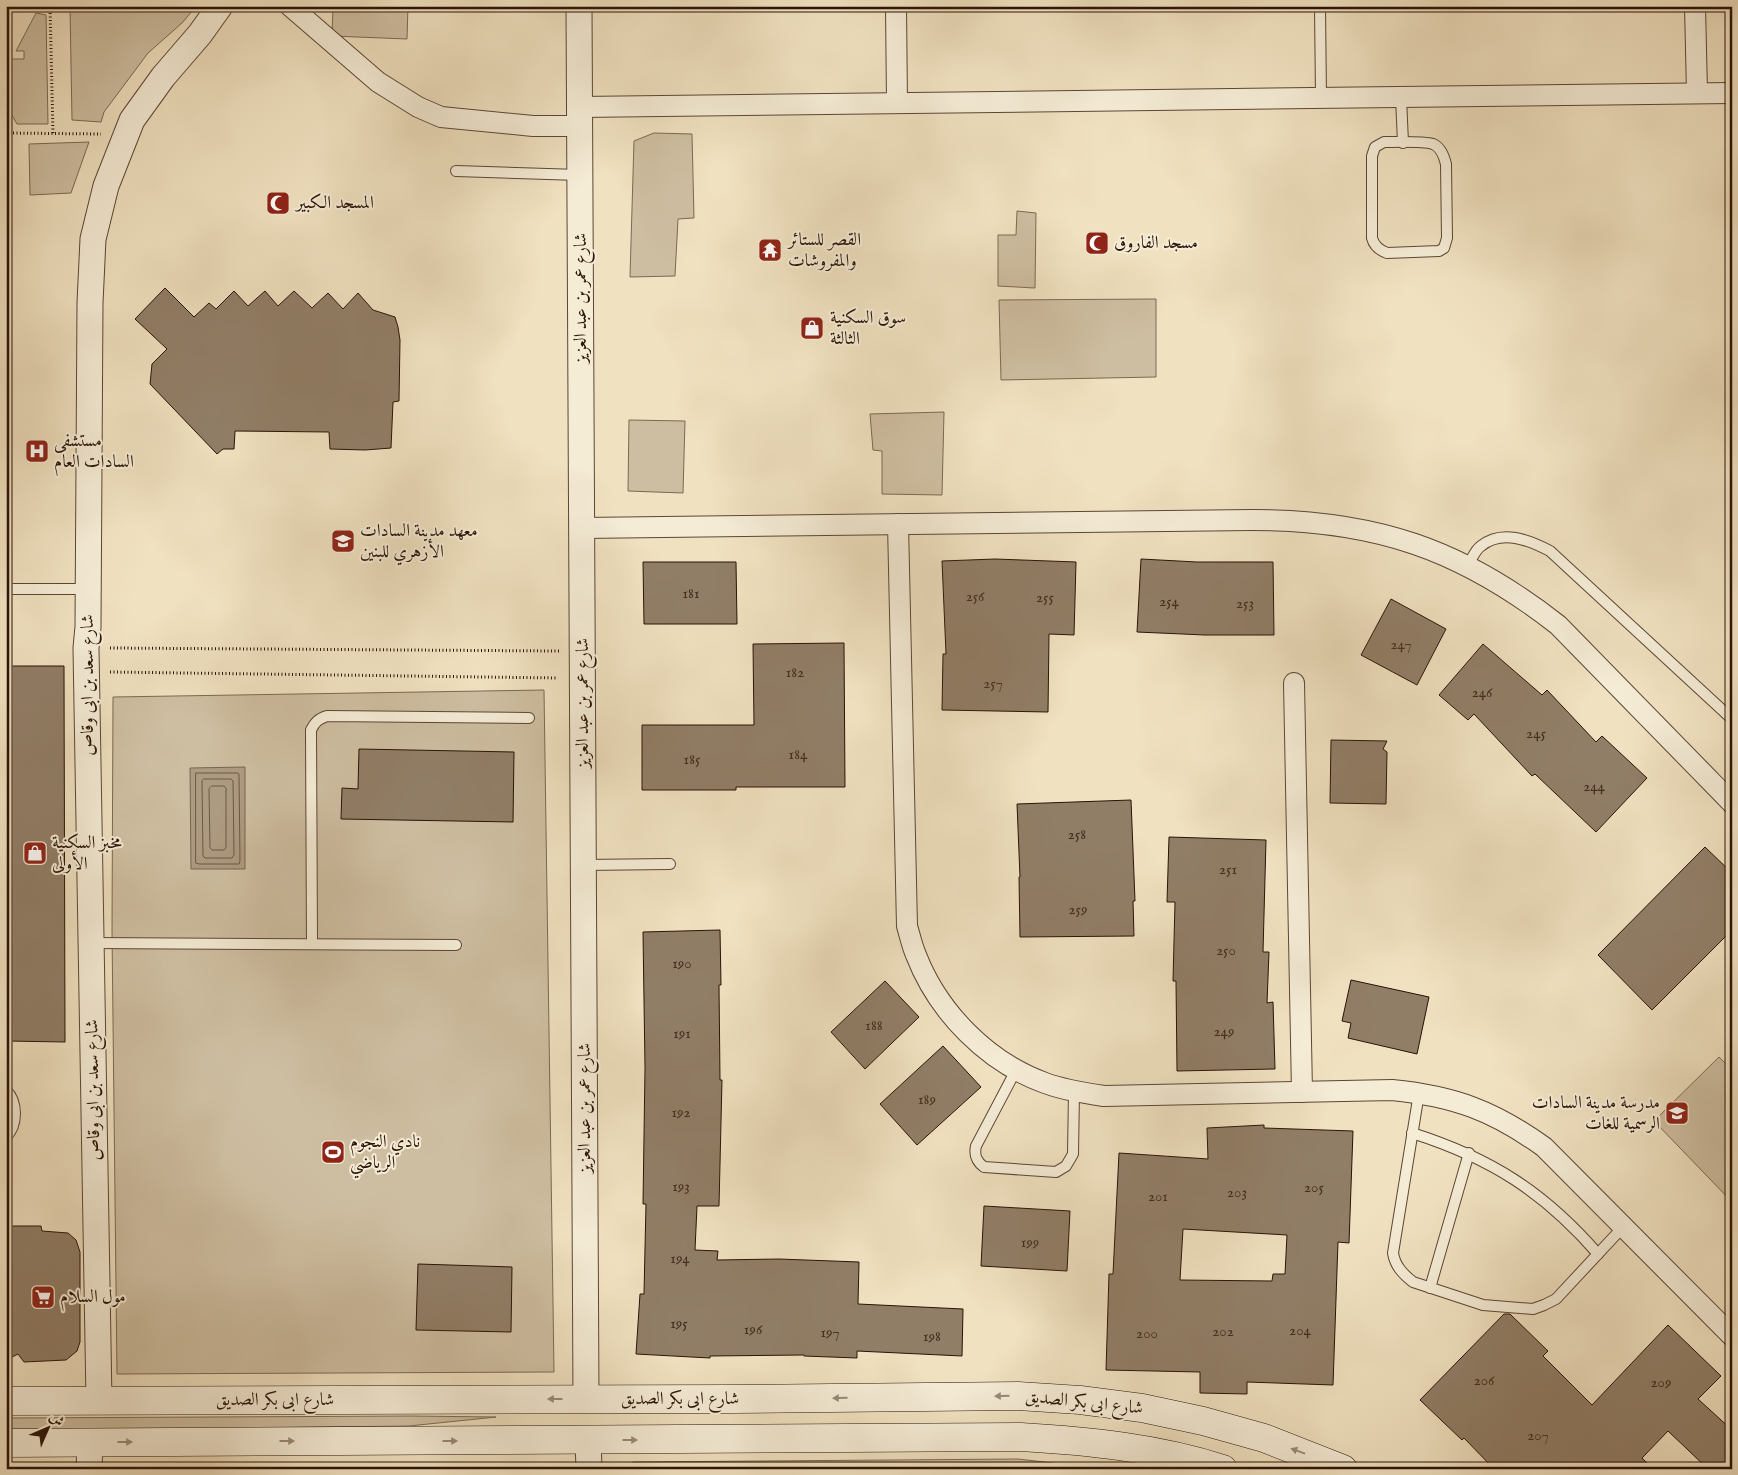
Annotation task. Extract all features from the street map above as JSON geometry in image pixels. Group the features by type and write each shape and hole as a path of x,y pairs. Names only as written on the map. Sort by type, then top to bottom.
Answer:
{"main road":[{"name":"شارع ابى بكر الصديق","path":"6,1401 1018,1396 1080,1400 1142,1408 1203,1421 1264,1438 1343,1469"},
{"path":"409,1400 411,1441"},
{"path":"1072,1440 1080,1400"},
{"path":"6,1443 89,1456 411,1441 1021,1437 1124,1446 1170,1455 1223,1469"}],"street":[{"name":"شارع سعد بن ابى وقاص","path":"99,1401 86,659 92,240 106,186 132,120 162,77 200,34 220,6"},
{"path":"290,6 378,82 418,107 441,117 533,126 580,116 897,103 1732,93"},
{"name":"شارع عمر بن عبد العزيز","path":"579,6 586,1399"},
{"path":"896,6 897,103"},
{"path":"1695,6 1697,94"},
{"path":"582,528 1290,520 1327,523 1373,532 1401,539 1468,565 1514,592 1558,625 1732,803"},
{"path":"898,524 907,926 916,955 930,983 946,1009 967,1032 990,1053 1016,1070 1044,1083 1074,1092 1104,1096 1392,1090 1446,1098 1472,1106 1522,1131 1544,1148 1732,1336"},
{"path":"1294,683 1302,1092"},
{"path":"588,1440 589,1469"}],"lane":[{"path":"1320,6 1321,98"},
{"path":"1401,97 1403,143"},
{"path":"1384,142 1403,143 1432,144 1439,148 1444,157 1446,164 1447,238 1444,248 1438,251 1387,253 1381,251 1373,243 1372,156 1375,147 1384,142"},
{"path":"456,171 580,175"},
{"path":"1468,565 1479,547 1493,538 1521,539 1550,551 1732,719"},
{"path":"6,589 88,589"},
{"path":"312,943 311,730 314,722 319,718 327,716 529,718"},
{"path":"584,865 670,864"},
{"path":"92,943 456,945"},
{"path":"1016,1070 976,1146 976,1160 984,1167 1056,1172 1066,1166 1073,1154 1074,1092"},
{"path":"6,1090 15,1107 15,1121 6,1137"},
{"path":"1419,1093 1393,1253 1397,1266 1404,1276 1413,1282 1483,1305 1533,1309 1556,1299 1623,1227"},
{"path":"1412,1133 1469,1153 1525,1185 1576,1229 1598,1254"},
{"path":"1430,1288 1469,1153"}],"path":[{"path":"50,6 53,134"},
{"path":"6,133 126,134"},
{"path":"86,659 582,651"},
{"path":"86,659 582,678"}],"shaded area":[{"path":"333,6 408,6 407,39 332,36"},
{"path":"70,8 193,10 182,23 148,53 104,112 101,122 72,120"},
{"path":"36,13 46,15 48,124 17,124 10,112 10,59 24,59 24,51 16,51"},
{"path":"654,133 692,134 694,218 678,219 675,276 630,277 634,141"},
{"path":"89,142 71,193 30,195 29,144"},
{"path":"1017,211 1036,213 1035,288 998,286 998,235 1016,235"},
{"path":"1156,299 1156,377 1001,380 999,300"},
{"path":"944,412 942,495 882,494 882,451 873,450 870,414"},
{"path":"629,420 685,421 683,493 628,491"},
{"name":"نادي النجوم الرياضي","path":"544,690 554,1372 117,1374 112,931 113,697"},
{"path":"1719,1057 1732,1070 1732,1202 1654,1121"},
{"path":"496,1417 409,1426 6,1431 6,1418"},
{"path":"1018,1459 1106,1469 628,1469 633,1462"}],"water":[{"path":"245,767 245,869 191,869 190,768"}],"building":[{"path":"165,288 194,317 209,303 216,309 234,291 248,306 265,291 278,306 294,291 312,308 328,293 343,309 358,293 373,310 395,317 400,340 399,401 393,402 391,448 365,450 330,449 329,432 235,431 234,449 223,449 217,454 150,384 152,364 167,349 135,319"},
{"path":"995,559 1076,562 1074,635 1049,634 1048,712 942,710 943,654 946,654 942,561"},
{"path":"1141,559 1197,562 1273,562 1274,635 1205,635 1137,632"},
{"path":"643,562 736,562 737,624 644,624"},
{"path":"1391,599 1446,629 1417,685 1361,655"},
{"path":"844,643 845,787 736,787 736,790 642,790 642,725 754,725 753,644"},
{"path":"1483,644 1542,695 1547,690 1596,742 1602,736 1647,778 1596,832 1535,774 1532,776 1474,714 1468,720 1439,695"},
{"name":"مخبز السكنية الأولى","path":"6,666 64,666 65,1042 6,1041"},
{"path":"1331,740 1387,741 1383,749 1387,752 1386,804 1330,803"},
{"path":"359,749 514,752 513,822 341,819 342,788 358,789"},
{"path":"1131,800 1135,901 1133,901 1134,936 1020,937 1017,804"},
{"path":"1169,837 1266,840 1263,952 1269,952 1267,1003 1273,1002 1275,1069 1177,1071 1176,981 1173,981 1175,902 1167,902"},
{"path":"1705,847 1732,873 1732,930 1652,1010 1598,955"},
{"path":"720,930 720,1080 722,1080 719,1206 697,1206 695,1250 718,1251 717,1260 779,1259 859,1262 858,1304 963,1309 962,1356 857,1351 857,1358 804,1355 710,1356 710,1358 636,1354 640,1294 644,1294 646,1204 643,1204 645,1068 643,932"},
{"path":"1351,980 1429,997 1417,1054 1348,1038 1351,1023 1342,1021"},
{"path":"885,981 919,1017 865,1069 831,1032"},
{"path":"943,1046 981,1087 917,1145 880,1104"},
{"path":"1264,1125 1264,1128 1353,1131 1349,1243 1338,1242 1333,1385 1247,1382 1247,1394 1200,1393 1200,1372 1106,1370 1109,1274 1113,1274 1119,1153 1208,1159 1207,1128","holes":["1183,1229 1287,1235 1285,1274 1273,1274 1272,1281 1180,1280"]},
{"path":"984,1206 1070,1211 1067,1271 981,1266"},
{"name":"مول السلام","path":"6,1226 41,1226 42,1231 68,1233 76,1240 80,1252 80,1342 77,1351 66,1360 24,1362 18,1354 6,1360"},
{"path":"418,1264 512,1267 511,1332 416,1330"},
{"path":"1504,1314 1510,1314 1548,1351 1543,1356 1592,1405 1668,1325 1721,1376 1698,1399 1732,1430 1732,1469 1708,1469 1668,1431 1642,1458 1653,1469 1494,1469 1464,1438 1462,1440 1420,1400"}],"place":[{"name":"المسجد الكبير","path":"278,203"},
{"name":"مسجد الفاروق","path":"1097,243"},
{"name":"القصر للستائر والمفروشات","path":"770,250"},
{"name":"سوق السكنية الثالثة","path":"812,328"},
{"name":"مستشفى السادات العام","path":"37,451"},
{"name":"معهد مدينة السادات الأزهري للبنين","path":"343,541"},
{"name":"مخبز السكنية الأولى","path":"35,853"},
{"name":"مدرسة مدينة السادات الرسمية للغات","path":"1677,1113"},
{"name":"نادي النجوم الرياضي","path":"333,1152"},
{"name":"مول السلام","path":"43,1297"}]}
